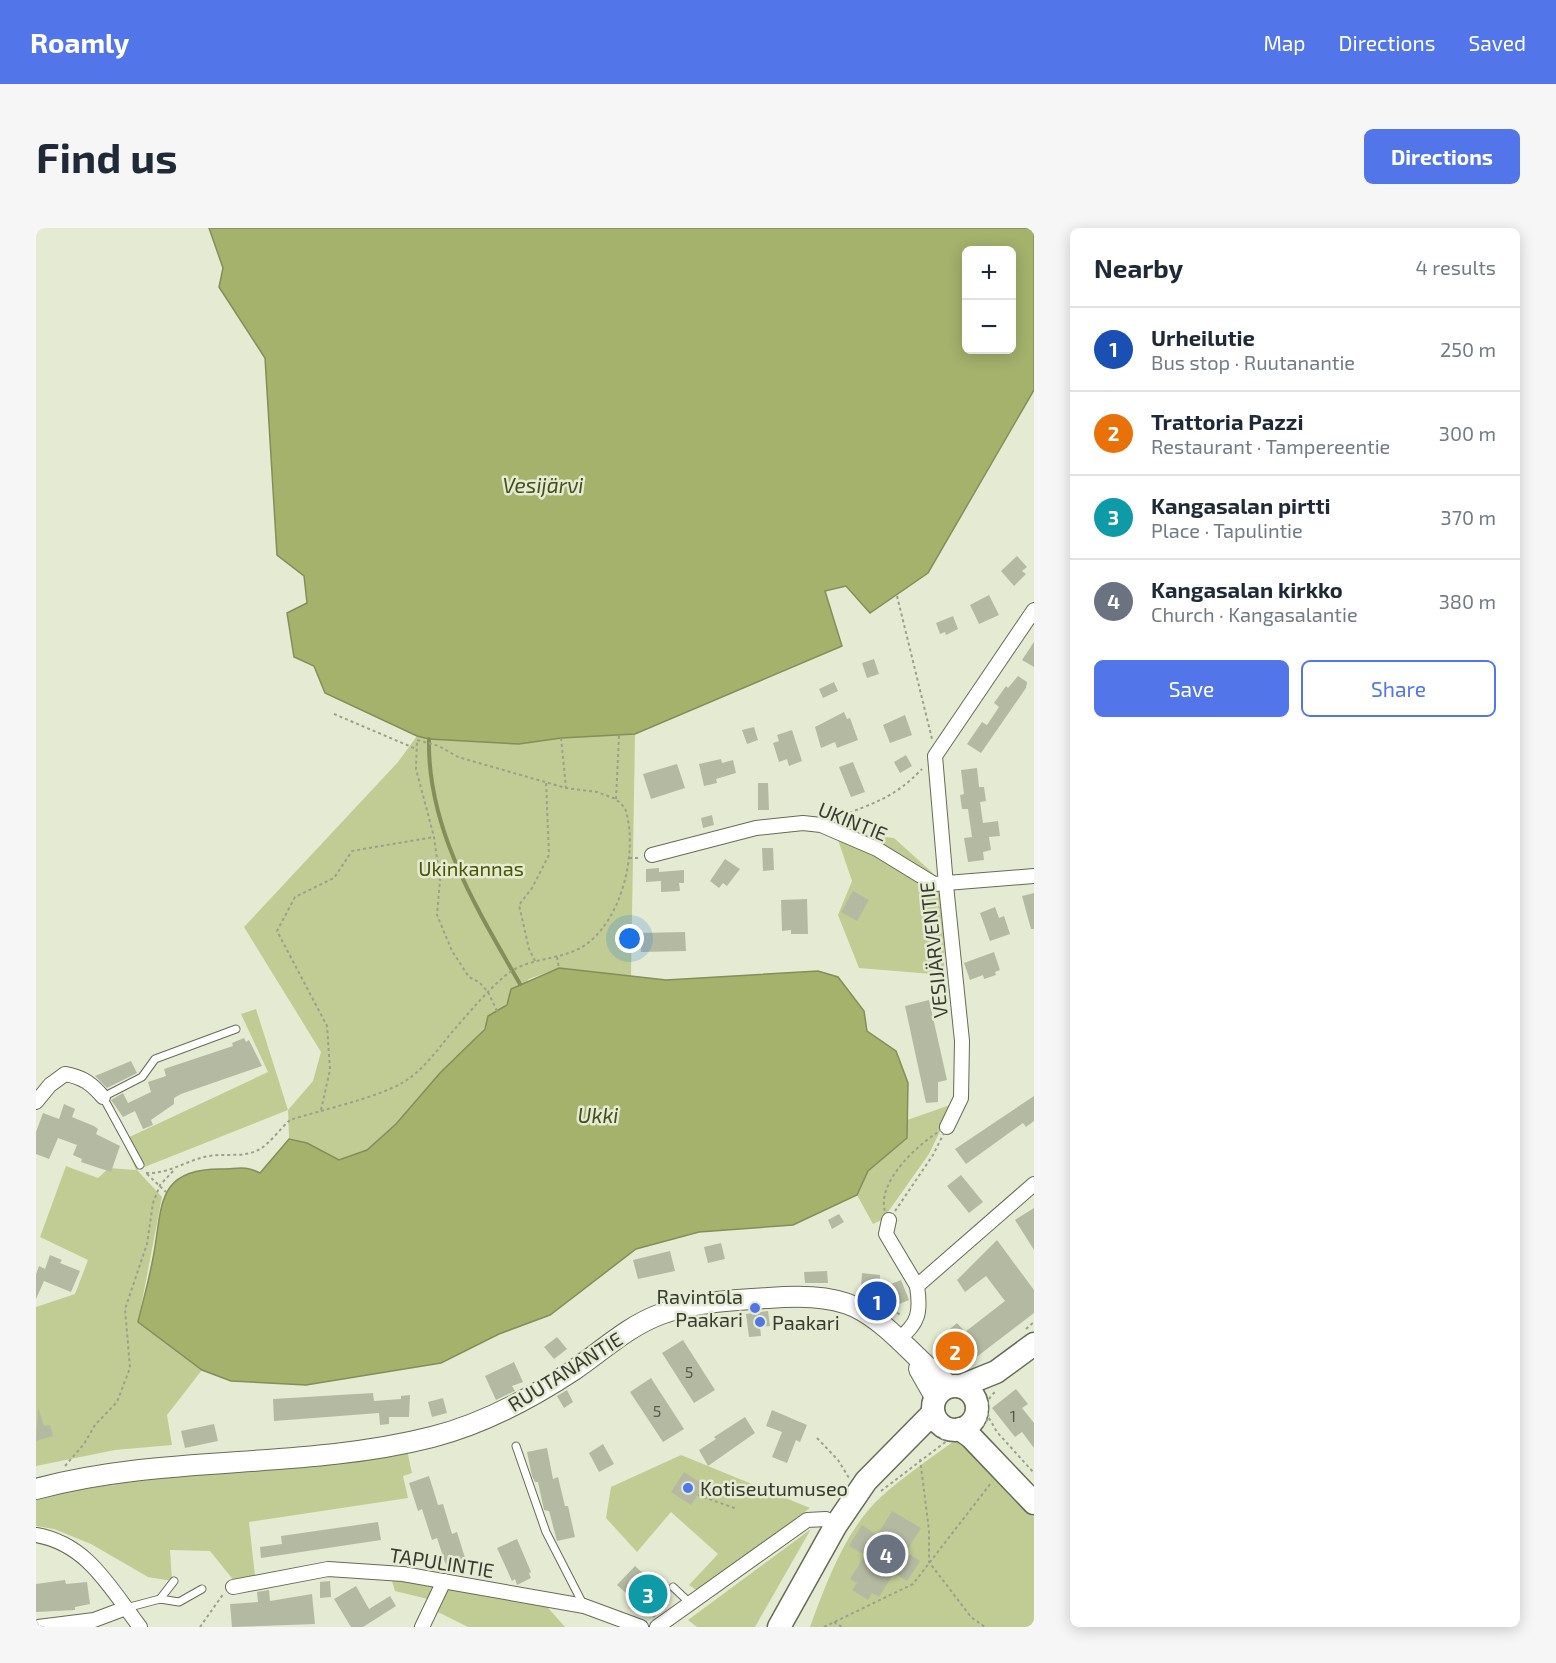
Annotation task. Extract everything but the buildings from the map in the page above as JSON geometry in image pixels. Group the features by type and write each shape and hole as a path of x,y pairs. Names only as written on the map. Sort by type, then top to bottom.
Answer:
{"main road":[{"name":"RUUTANANTIE","path":"43,1487 133,1470 329,1455 432,1437 491,1417 565,1376 633,1328 660,1314 689,1307 799,1297 840,1302 870,1316 901,1342 964,1412"},
{"path":"784,1625 852,1490 964,1412 996,1372 1034,1344"},
{"path":"964,1412 1034,1488"},
{"path":"964,1412 1034,1503"}],"street":[{"path":"936,756 1034,610"},
{"name":"VESIJÄRVENTIE","path":"936,756 946,885 963,1041 962,1098 947,1127"},
{"name":"UKINTIE","path":"652,855 756,828 787,823 821,825 877,849 934,884 946,885 1034,876"},
{"path":"36,1102 50,1085 65,1074 78,1076 92,1084 103,1097"},
{"path":"917,1286 1034,1184"},
{"path":"889,1221 886,1234 917,1286 918,1315 913,1328 901,1342"},
{"path":"657,1627 807,1520 826,1519 836,1525"},
{"path":"36,1535 66,1544 82,1554 101,1574 140,1627"},
{"name":"TAPULINTIE","path":"233,1587 328,1569 403,1574 584,1606 641,1627"},
{"path":"422,1627 444,1581"},
{"path":"38,1627 94,1620 126,1608"}],"lane":[{"path":"140,1165 103,1097 142,1077 155,1059 236,1029"},
{"path":"516,1446 546,1532 584,1606"},
{"path":"160,1599 174,1581"},
{"path":"673,1587 691,1604"},
{"path":"126,1608 160,1599 179,1602 202,1589"}],"path":[{"path":"821,825 880,803 903,788 936,756 897,596"},
{"path":"334,714 415,748"},
{"path":"616,799 619,736"},
{"path":"561,738 566,788"},
{"path":"146,1173 157,1173 175,1168 205,1156 249,1154 263,1148 275,1132 290,1120 403,1083 427,1063 488,992 506,975 518,967 557,957 581,947 600,933 618,902 629,858 628,816 625,808 616,799 597,792 566,788 546,780 458,757 429,742 417,740 416,769 434,837 440,880 437,915 452,951 469,977 479,982 488,992 497,1011"},
{"path":"535,961 529,949 519,905 532,888 549,855 546,780"},
{"path":"321,1110 330,1070 327,1026 277,931 295,897 334,878 352,851 434,837"},
{"path":"557,957 559,968"},
{"path":"947,1127 933,1155 889,1221 884,1214 883,1202 896,1173 920,1145 947,1127"},
{"path":"140,1165 166,1192"},
{"path":"43,1487 84,1444 95,1425 117,1402 130,1368 125,1309 147,1244 153,1203 160,1185 175,1168"},
{"path":"878,1494 920,1459 953,1437 967,1442 964,1412"},
{"path":"964,1412 998,1432 1034,1473"},
{"path":"817,1438 838,1460 852,1490"},
{"path":"920,1459 929,1530 929,1562 971,1617 985,1627"},
{"path":"824,1627 913,1584 991,1482"},
{"path":"698,1495 736,1509"},
{"path":"200,1627 222,1594 233,1587"},
{"path":"834,1622 842,1627"}],"green space":[{"name":"Ukinkannas","path":"635,734 631,977 559,968 529,979 396,1124 367,1150 339,1161 307,1143 289,1139 288,1110 313,1081 321,1052 244,927 398,762 417,736 519,744 561,738"},
{"path":"835,831 894,838 946,885 944,975 859,968 838,915 852,881"},
{"path":"256,1009 288,1110 137,1170 162,1197 138,1322 202,1370 167,1415 172,1445 115,1450 36,1466 36,1307 75,1294 88,1260 40,1237 66,1166 98,1178 109,1168 136,1170 123,1140 268,1072 241,1014"},
{"path":"953,1104 929,1154 883,1219 873,1224 857,1195 868,1171 907,1138 907,1120"},
{"path":"957,1439 1034,1517 1034,1627 810,1627 839,1556 858,1523 883,1495"},
{"path":"407,1450 412,1473 403,1476 408,1498 249,1522 255,1576 235,1582 210,1551 170,1550 172,1581 148,1577 91,1544 54,1529 36,1526 36,1499 43,1496 138,1480 342,1461"},
{"path":"681,1455 810,1508 698,1591 689,1585 718,1554 671,1512 637,1552 606,1518 611,1487"},
{"path":"811,1529 755,1627 697,1627 688,1620"},
{"path":"390,1574 542,1601 565,1627 468,1627 436,1611 440,1602 395,1591"}],"water":[{"name":"Vesijärvi","path":"209,228 1034,228 1034,390 928,573 870,613 846,586 825,591 842,646 635,734 561,738 519,744 429,739 417,736 325,693 314,666 294,657 287,613 307,603 304,576 277,555 265,358 219,287 223,268"},
{"name":"Ukki","path":"559,968 666,980 818,971 838,977 864,1011 867,1031 896,1051 908,1083 907,1138 868,1171 857,1195 793,1225 699,1232 636,1249 550,1315 499,1334 441,1363 306,1385 231,1381 202,1370 138,1322 161,1208 172,1184 183,1176 199,1171 241,1168 260,1173 289,1139 307,1143 339,1160 367,1150 396,1124 440,1073 485,1029 488,1016 507,1005 511,989"}],"waterway":[{"path":"429,739 436,805 446,836 472,897 520,984"}],"place":[{"name":"Urheilutie","path":"877,1301"},
{"name":"Ravintola Paakari","path":"755,1308"},
{"name":"Paakari","path":"760,1322"},
{"name":"Trattoria Pazzi","path":"955,1351"},
{"name":"Kotiseutumuseo","path":"688,1488"},
{"name":"Kangasalan kirkko","path":"886,1554"},
{"name":"Kangasalan pirtti","path":"648,1594"}]}
